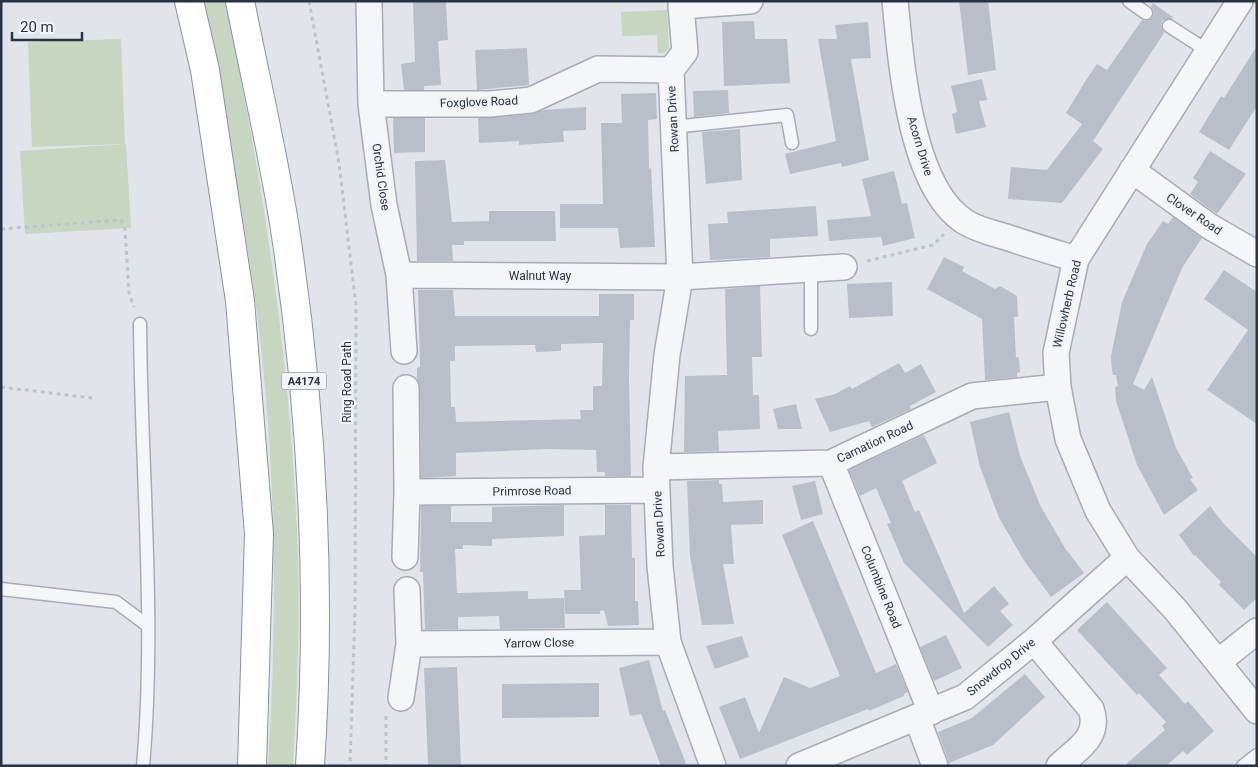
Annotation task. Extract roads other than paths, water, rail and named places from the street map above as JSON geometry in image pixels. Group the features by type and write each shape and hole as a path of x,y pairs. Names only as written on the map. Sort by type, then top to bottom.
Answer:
{"highway":[{"path":"189,1 205,70 240,301 259,534 252,766"},
{"name":"A4174","path":"240,1 285,228 301,348 315,520 313,718 310,766"}],"street":[{"name":"Orchid Close","path":"369,1 371,104 384,205 399,275 404,351"},
{"name":"Rowan Drive","path":"713,766 668,642 660,566 656,478 667,355 680,277 671,70 685,52 681,4 750,1"},
{"name":"Acorn Drive","path":"895,1 901,65 912,125 932,184 948,207 960,218 976,228 1076,259"},
{"name":"Willowherb Road","path":"1240,1 1076,259 1056,352 1058,387 1068,439 1098,511 1127,558 1175,609 1257,711"},
{"name":"Foxglove Road","path":"371,104 490,104 531,100 598,69 671,70"},
{"name":"Clover Road","path":"1132,170 1209,226 1257,254"},
{"path":"680,277 844,267"},
{"name":"Walnut Way","path":"399,275 680,277"},
{"name":"Carnation Road","path":"656,478 831,463 972,396 1058,387"},
{"path":"405,557 407,492 406,388"},
{"name":"Columbine Road","path":"831,463 924,715 935,766"},
{"name":"Primrose Road","path":"407,492 656,478"},
{"name":"Snowdrop Drive","path":"799,766 966,697 1034,641 1127,558"},
{"path":"401,698 409,644 407,590"},
{"path":"1218,662 1257,631"},
{"path":"1034,641 1091,709 1095,720 1093,732 1059,766"},
{"name":"Yarrow Close","path":"409,644 668,642"}],"lane":[{"path":"1129,1 1146,13"},
{"path":"1169,26 1208,52"},
{"path":"673,127 787,115 792,143"},
{"path":"811,269 811,329"},
{"path":"140,324 148,705 144,766"},
{"path":"1,589 116,602 147,625"},
{"path":"1243,766 1257,755"}]}
